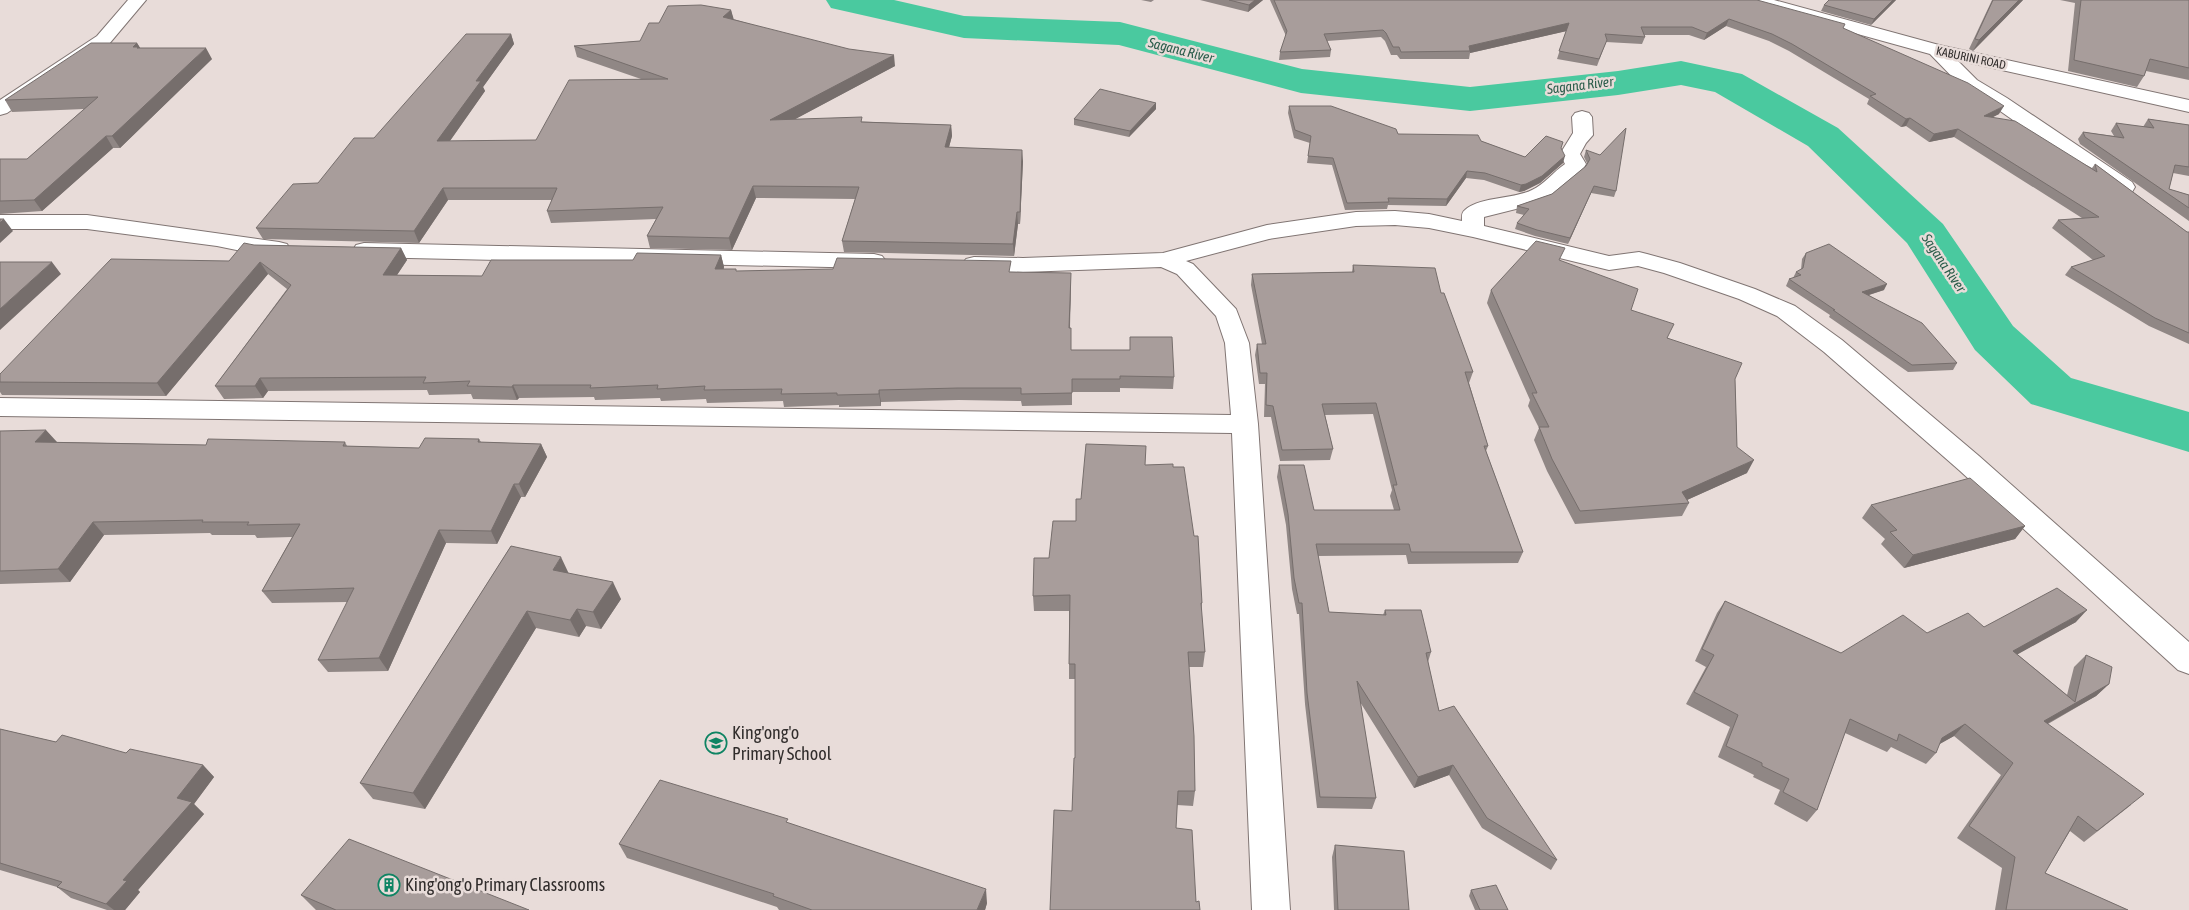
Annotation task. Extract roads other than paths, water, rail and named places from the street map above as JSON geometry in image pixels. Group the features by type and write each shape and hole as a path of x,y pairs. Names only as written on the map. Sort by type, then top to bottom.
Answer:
{"street":[{"path":"0,109 103,40 136,0"},
{"name":"KABURINI ROAD","path":"1755,0 1936,50 2189,106"},
{"path":"1936,50 1970,84 2000,102 2138,196"},
{"path":"1473,230 1473,214 1492,206 1522,201 1542,194 1559,178 1575,167 1576,164 1570,154 1577,140 1583,134 1582,117"},
{"path":"954,263 1023,265 1164,260 1267,232 1356,219 1395,218 1429,221 1473,230 1609,263 1638,259 1672,268 1747,294 1786,311 1833,346 1969,463 2189,661"},
{"path":"0,222 87,222 217,239 261,248 300,249"},
{"path":"340,250 894,262"},
{"path":"1164,260 1185,269 1227,314 1237,343 1244,424 1271,910"},
{"path":"0,407 1244,424"}],"waterway":[{"name":"Sagana River","path":"844,0 964,27 1120,34 1301,81 1470,99 1618,83 1681,73 1728,83 1823,137 1926,234 1994,338 2051,391 2189,432"}],"place":[{"name":"King'ong'o Primary School","path":"716,743"},
{"name":"King'ong'o Primary Classrooms","path":"389,885"}]}
